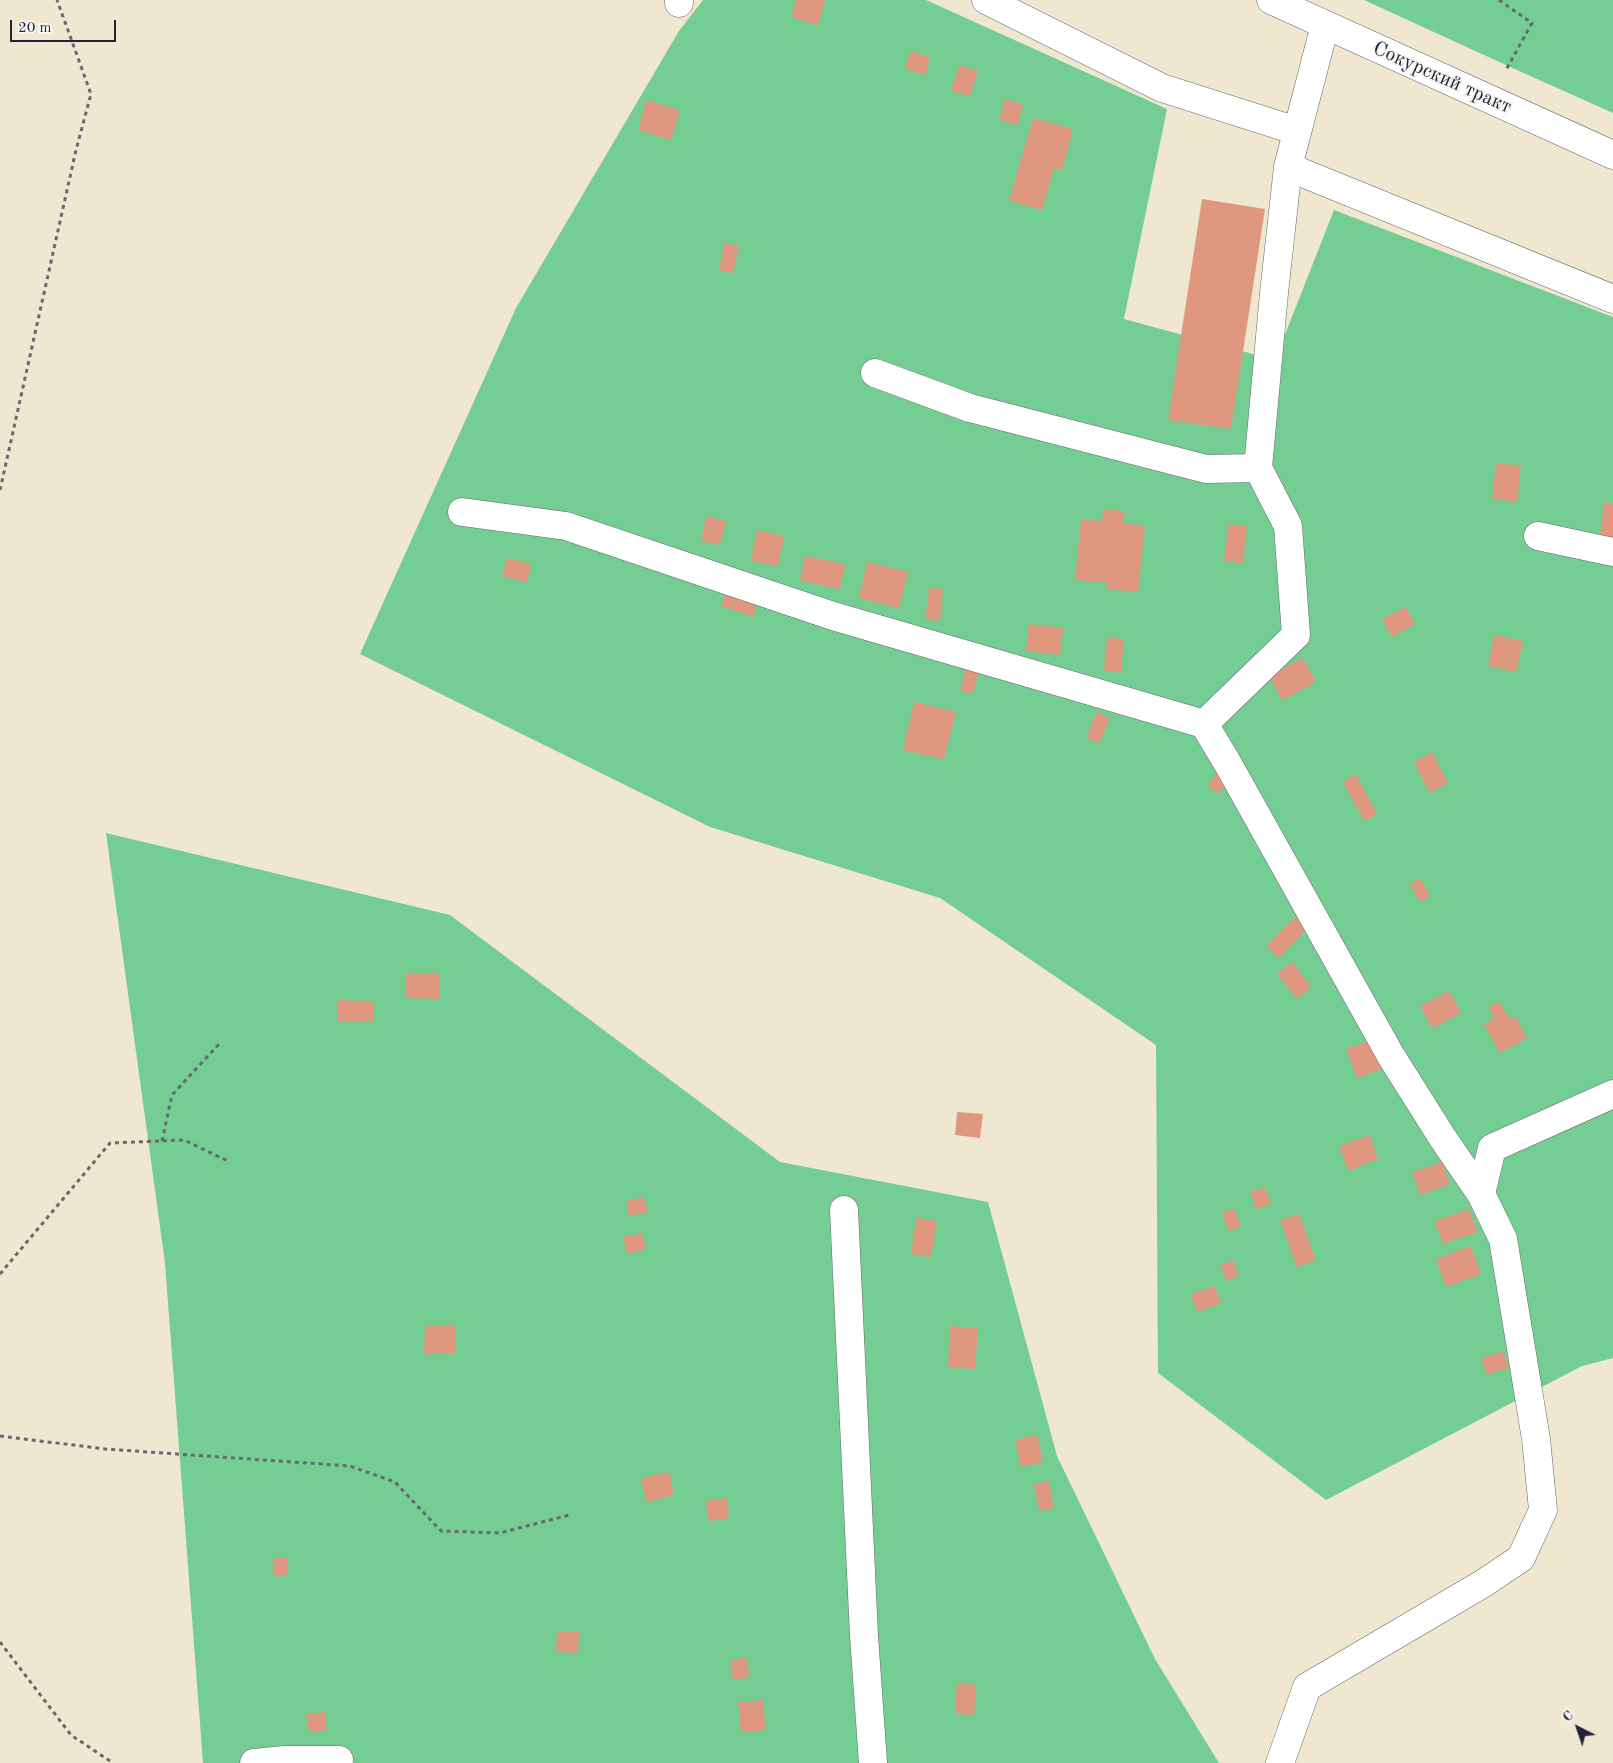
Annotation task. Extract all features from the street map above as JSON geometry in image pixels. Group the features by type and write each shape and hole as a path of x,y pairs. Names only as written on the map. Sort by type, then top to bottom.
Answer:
{"street":[{"path":"986,0 1162,88 1297,131"},
{"name":"Сокурский тракт","path":"1271,0 1613,155"},
{"path":"1204,724 1296,635 1288,526 1258,468 1273,302 1288,167 1325,24"},
{"path":"1288,167 1613,299"},
{"path":"875,373 970,408 1206,469 1258,468"},
{"path":"462,512 566,526 833,616 1204,724 1391,1056 1442,1137 1481,1194 1502,1239 1536,1439 1543,1510 1521,1558 1484,1583 1307,1688 1280,1763"},
{"path":"1538,536 1613,552"},
{"path":"1481,1194 1492,1148 1613,1094"},
{"path":"844,1210 864,1636 873,1763"},
{"path":"254,1763 285,1760 339,1760"}],"path":[{"path":"0,490 76,150 91,94 57,0"},
{"path":"1489,99 1532,22 1499,0"},
{"path":"162,1141 172,1095 220,1044"},
{"path":"0,1274 110,1143 184,1140 230,1162"},
{"path":"0,1436 105,1449 350,1466 394,1482 441,1531 500,1533 569,1516"},
{"path":"0,1642 71,1735 113,1763"}],"green space":[{"path":"703,0 926,0 1167,109 1124,319 1275,360 1334,210 1613,317 1613,1358 1582,1366 1326,1500 1158,1373 1156,1045 940,898 710,827 360,654 516,308 679,31"},
{"path":"1364,0 1613,0 1613,113 1508,66"},
{"path":"106,833 450,915 780,1162 988,1202 1057,1456 1155,1659 1219,1763 203,1763 165,1263"}],"building":[{"path":"796,0 825,0 818,25 791,17"},
{"path":"910,51 930,57 925,75 905,69"},
{"path":"959,65 978,71 970,96 951,91"},
{"path":"1005,99 1023,104 1018,125 999,120"},
{"path":"646,100 680,110 671,140 638,130"},
{"path":"1033,118 1073,129 1062,170 1054,168 1042,210 1009,201"},
{"path":"1202,199 1265,209 1231,429 1168,420"},
{"path":"724,243 739,246 733,273 719,270"},
{"path":"1496,463 1521,466 1517,502 1492,499"},
{"path":"1604,502 1613,503 1613,537 1600,535"},
{"path":"1103,509 1125,511 1123,523 1145,526 1138,592 1107,589 1108,583 1075,580 1081,519 1102,521"},
{"path":"706,517 726,520 720,545 701,541"},
{"path":"1228,524 1247,526 1243,563 1224,561"},
{"path":"757,530 784,536 778,566 751,561"},
{"path":"805,556 845,564 840,589 800,581"},
{"path":"507,558 531,564 527,582 502,576"},
{"path":"867,562 908,572 899,608 859,598"},
{"path":"727,587 759,597 753,617 721,606"},
{"path":"929,588 943,589 940,621 925,619"},
{"path":"1406,607 1415,624 1392,637 1382,619"},
{"path":"1029,624 1063,628 1060,655 1026,651"},
{"path":"1494,635 1523,641 1516,672 1488,666"},
{"path":"1107,637 1124,639 1121,672 1104,671"},
{"path":"1303,658 1316,682 1282,700 1269,676"},
{"path":"966,667 979,670 973,694 960,690"},
{"path":"914,702 956,712 944,759 903,750"},
{"path":"1097,712 1110,718 1099,744 1086,738"},
{"path":"1432,752 1448,783 1430,793 1414,762"},
{"path":"1216,772 1228,779 1220,794 1208,787"},
{"path":"1356,774 1377,814 1364,821 1343,782"},
{"path":"1420,878 1430,896 1420,902 1410,884"},
{"path":"1295,917 1307,929 1279,958 1266,946"},
{"path":"1292,962 1311,987 1297,999 1277,974"},
{"path":"406,974 439,974 439,999 405,998"},
{"path":"1449,991 1461,1013 1432,1028 1420,1006"},
{"path":"338,1000 374,1001 373,1021 337,1021"},
{"path":"1499,1001 1509,1019 1515,1016 1527,1038 1500,1053 1484,1024 1494,1018 1488,1007"},
{"path":"1373,1039 1384,1068 1357,1078 1346,1049"},
{"path":"957,1112 983,1114 980,1138 955,1135"},
{"path":"1370,1135 1378,1159 1348,1171 1339,1146"},
{"path":"1442,1162 1450,1184 1420,1195 1412,1172"},
{"path":"1265,1187 1271,1204 1256,1209 1250,1192"},
{"path":"644,1197 648,1212 629,1216 626,1201"},
{"path":"1234,1208 1241,1227 1229,1231 1222,1213"},
{"path":"1469,1209 1478,1232 1443,1244 1435,1221"},
{"path":"1299,1214 1316,1260 1297,1267 1280,1220"},
{"path":"916,1218 937,1221 931,1257 911,1254"},
{"path":"642,1233 646,1249 627,1254 623,1237"},
{"path":"1471,1246 1481,1274 1446,1287 1436,1259"},
{"path":"1233,1260 1239,1276 1226,1281 1220,1265"},
{"path":"1215,1286 1221,1303 1197,1312 1191,1294"},
{"path":"425,1325 455,1325 455,1353 424,1354"},
{"path":"950,1326 978,1328 975,1369 948,1367"},
{"path":"1503,1351 1509,1367 1487,1375 1481,1358"},
{"path":"1037,1435 1043,1462 1021,1467 1015,1440"},
{"path":"669,1472 674,1495 646,1502 641,1478"},
{"path":"1049,1481 1054,1508 1039,1511 1034,1484"},
{"path":"727,1498 729,1518 708,1521 706,1501"},
{"path":"273,1557 288,1557 287,1576 273,1576"},
{"path":"557,1631 579,1632 578,1653 556,1652"},
{"path":"746,1657 750,1677 733,1680 730,1661"},
{"path":"957,1683 976,1685 974,1715 955,1714"},
{"path":"763,1700 766,1730 741,1732 738,1702"},
{"path":"325,1712 327,1730 309,1732 306,1714"}]}
